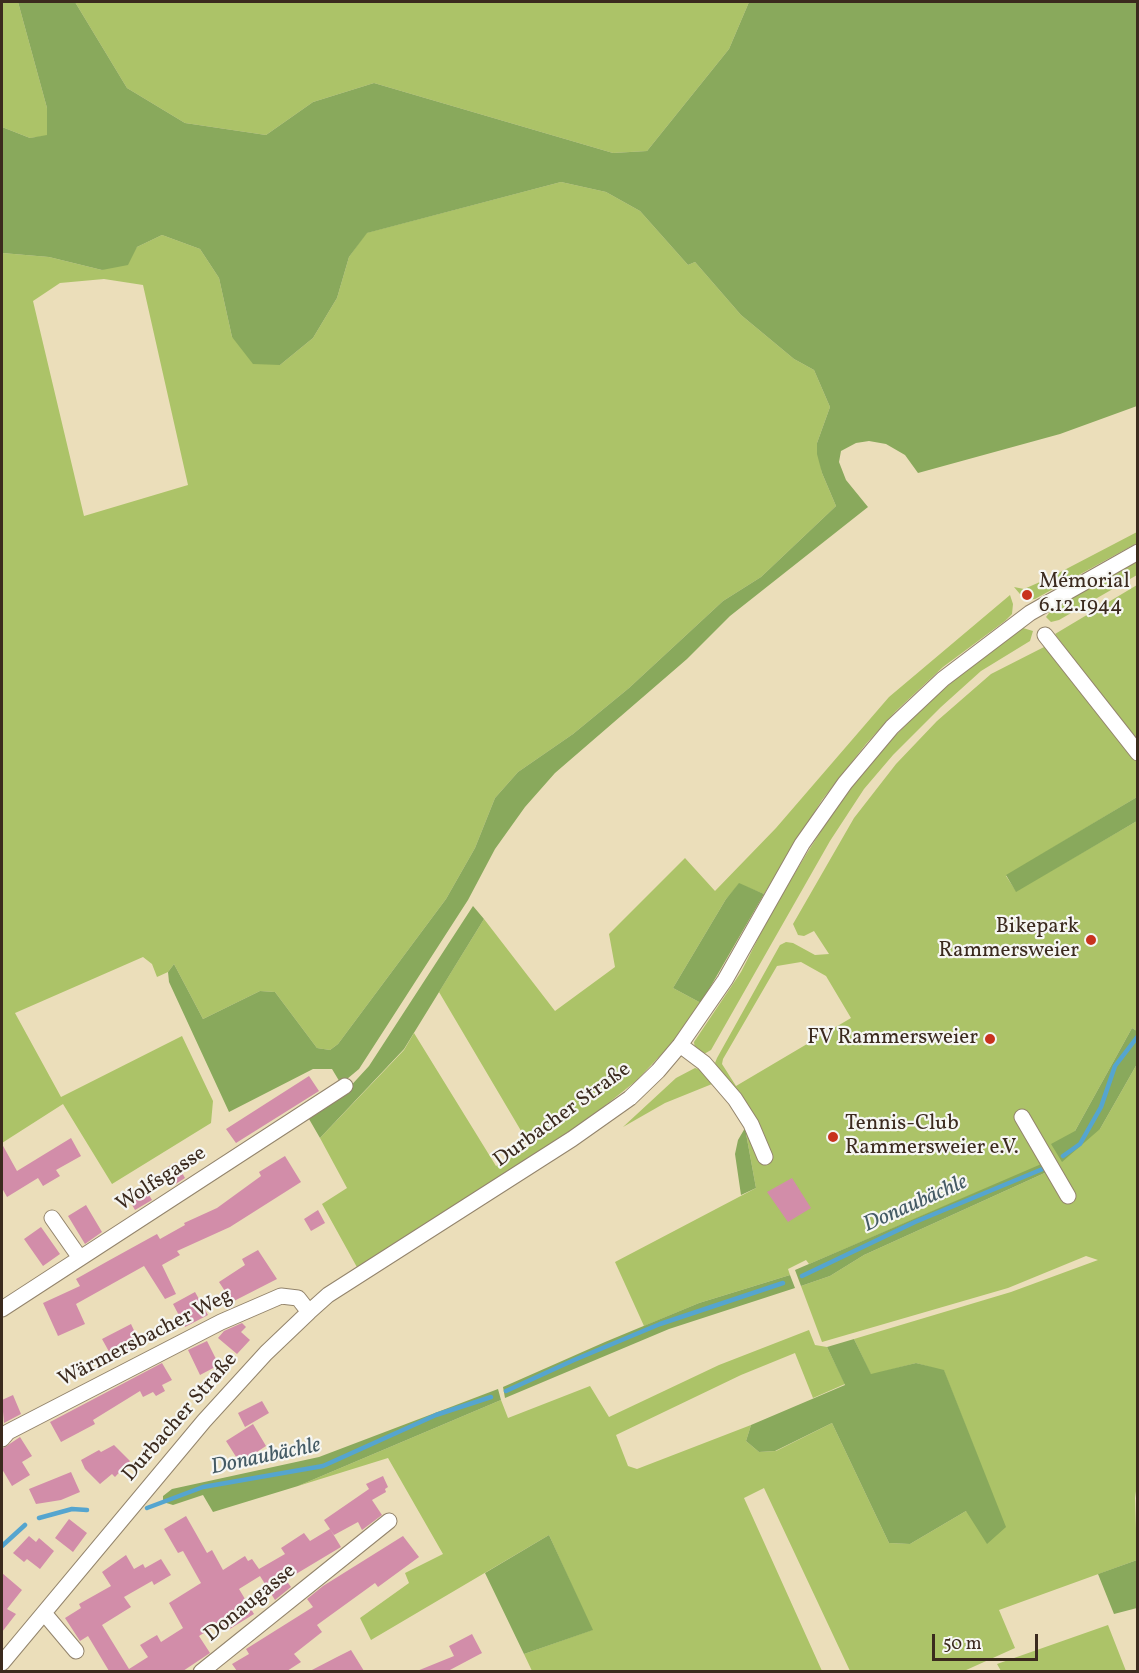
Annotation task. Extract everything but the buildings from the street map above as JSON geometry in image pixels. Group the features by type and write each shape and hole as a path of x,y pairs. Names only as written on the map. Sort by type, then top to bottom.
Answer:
{"street":[{"name":"Durbacher Straße","path":"2,1663 204,1421 266,1353 309,1312 328,1295 572,1140 630,1098 680,1045 725,980 802,844 845,783 892,727 943,679 1030,613 1137,552"},
{"path":"1045,635 1137,753"},
{"path":"680,1045 704,1063 735,1099 751,1124 765,1158"},
{"name":"Wolfsgasse","path":"2,1309 345,1086"},
{"path":"1022,1117 1068,1196"},
{"path":"52,1218 80,1258"},
{"name":"Wärmersbacher Weg","path":"2,1439 8,1432 221,1322 281,1296 298,1298 309,1312"},
{"name":"Donaugasse","path":"201,1671 389,1521"},
{"path":"44,1613 76,1651"}],"green space":[{"path":"2,2 18,2 47,108 47,136 30,138 2,127"},
{"path":"18,2 75,2 127,88 185,123 266,135 313,102 374,83 613,153 647,151 729,49 749,2 1137,2 1137,406 1060,434 918,473 905,455 886,444 869,441 856,443 841,451 839,462 846,480 868,507 730,616 687,659 555,773 525,807 495,849 468,900 359,1069 341,1084 332,1069 313,1069 229,1112 169,982 168,972 174,964 203,1019 260,991 275,992 317,1048 330,1050 338,1044 446,899 475,848 495,798 518,772 573,734 629,688 723,601 761,577 836,506 822,473 817,454 817,443 830,407 814,370 794,359 741,315 695,262 688,265 640,211 606,192 561,182 367,233 349,257 337,298 313,338 280,365 253,364 232,337 219,278 200,249 162,235 137,247 128,265 102,270 49,257 2,253 2,127 30,138 47,135 47,108"},
{"path":"75,2 749,2 729,49 647,151 613,153 374,83 313,102 266,135 185,123 127,88"},
{"path":"561,182 606,192 640,211 688,265 695,262 741,315 794,359 814,370 830,407 817,443 822,473 836,506 761,577 723,601 629,688 573,734 518,772 495,798 475,848 446,899 338,1044 330,1050 317,1048 275,992 260,991 203,1019 174,964 168,972 157,977 152,964 143,957 15,1013 61,1097 182,1036 213,1101 211,1123 112,1184 63,1104 2,1143 2,253 49,257 102,270 137,247 162,235 200,249 219,278 232,337 280,365 313,338 337,298 349,257 366,233","holes":["104,279 143,285 188,485 84,516 33,301 60,283"]},
{"path":"1137,532 1137,543 1035,599 1025,600 1014,587 1024,589 1049,578"},
{"path":"1137,560 1137,575 1059,620 1051,622 1046,617 1052,609"},
{"path":"1137,585 1137,745 1055,634"},
{"path":"1010,595 1013,604 1012,614 943,667 896,711 866,744 822,800 764,894 739,884 726,899 673,988 701,1003 677,1038 636,1081 582,1124 358,1269 322,1204 347,1188 320,1138 404,1050 414,1033 496,1166 530,1146 439,992 484,919 555,1011 615,967 609,934 685,858 715,891 776,828 889,697"},
{"path":"1023,628 1033,631 1030,641 981,671 893,755 864,789 830,841 711,1050 704,1054 695,1050 694,1042 741,972 772,911 807,853 837,806 877,754 927,704 975,662"},
{"path":"1046,646 1137,760 1137,797 1006,876 1016,891 1137,821 1137,1031 1132,1028 1075,1131 1100,1129 1137,1064 1138,1477 1135,1498 1137,1560 999,1610 1015,1648 964,1671 850,1671 764,1488 744,1498 822,1671 532,1671 524,1654 592,1630 549,1535 371,1640 360,1618 409,1583 405,1573 443,1554 388,1458 298,1486 501,1400 508,1418 590,1386 609,1417 719,1365 809,1330 815,1345 827,1347 845,1384 813,1398 795,1353 741,1375 616,1435 628,1466 637,1469 751,1425 746,1441 759,1452 776,1451 832,1423 889,1543 910,1544 966,1511 1005,1527 944,1371 916,1363 871,1375 854,1339 1011,1292 1098,1260 1086,1256 1008,1288 822,1342 801,1286 830,1276 864,1255 1049,1171 1046,1163 809,1264 806,1260 788,1269 790,1275 699,1303 644,1326 615,1262 756,1188 745,1128 731,1088 715,1063 717,1058 780,945 786,942 793,943 815,955 829,954 814,931 804,936 798,935 793,924 854,818 896,764 937,721 991,674","holes":["801,962 826,976 851,1018 736,1086 722,1064 723,1059 777,966"]},
{"path":"1137,797 1137,821 1016,892 1006,875"},
{"path":"739,883 764,894 701,1003 673,988 726,899"},
{"path":"473,906 484,919 404,1049 320,1138 309,1119 346,1091 369,1066"},
{"path":"1132,1028 1137,1031 1137,1064 1100,1129 1062,1162 1051,1144 1075,1131"},
{"path":"695,1068 704,1071 717,1082 665,1103 623,1127 676,1078"},
{"path":"745,1128 756,1188 741,1195 735,1154 738,1140"},
{"path":"1046,1162 1049,1171 864,1255 830,1276 801,1286 795,1270"},
{"path":"790,1275 795,1288 669,1329 505,1398 503,1387 605,1342 699,1303"},
{"path":"854,1339 871,1374 916,1363 944,1370 1006,1527 987,1544 966,1511 910,1544 889,1543 832,1423 775,1451 759,1452 746,1441 751,1425 845,1385 827,1347"},
{"path":"498,1389 501,1400 298,1486 213,1512 203,1495 173,1505 163,1502 163,1496 172,1489 319,1457"},
{"path":"549,1535 593,1630 524,1654 485,1573"},
{"path":"1137,1560 1137,1608 1114,1614 1098,1574"},
{"path":"1108,1625 1126,1671 1001,1671 997,1664"}],"waterway":[{"name":"Donaubächle","path":"1063,1156 1080,1144 1101,1107 1115,1066 1138,1036"},
{"name":"Donaubächle","path":"802,1276 915,1222 1045,1168"},
{"name":"Donaubächle","path":"506,1391 660,1324 783,1283"},
{"name":"Donaubächle","path":"147,1508 203,1487 323,1466 436,1415 491,1397"},
{"name":"Donaubächle","path":"39,1518 72,1509 87,1510"},
{"name":"Donaubächle","path":"2,1546 25,1525"}],"place":[{"name":"Mémorial 6.12.1944","path":"1027,595"},
{"name":"Bikepark Rammersweier","path":"1091,940"},
{"name":"FV Rammersweier","path":"990,1039"},
{"name":"Tennis-Club Rammersweier e.V.","path":"833,1137"}]}
